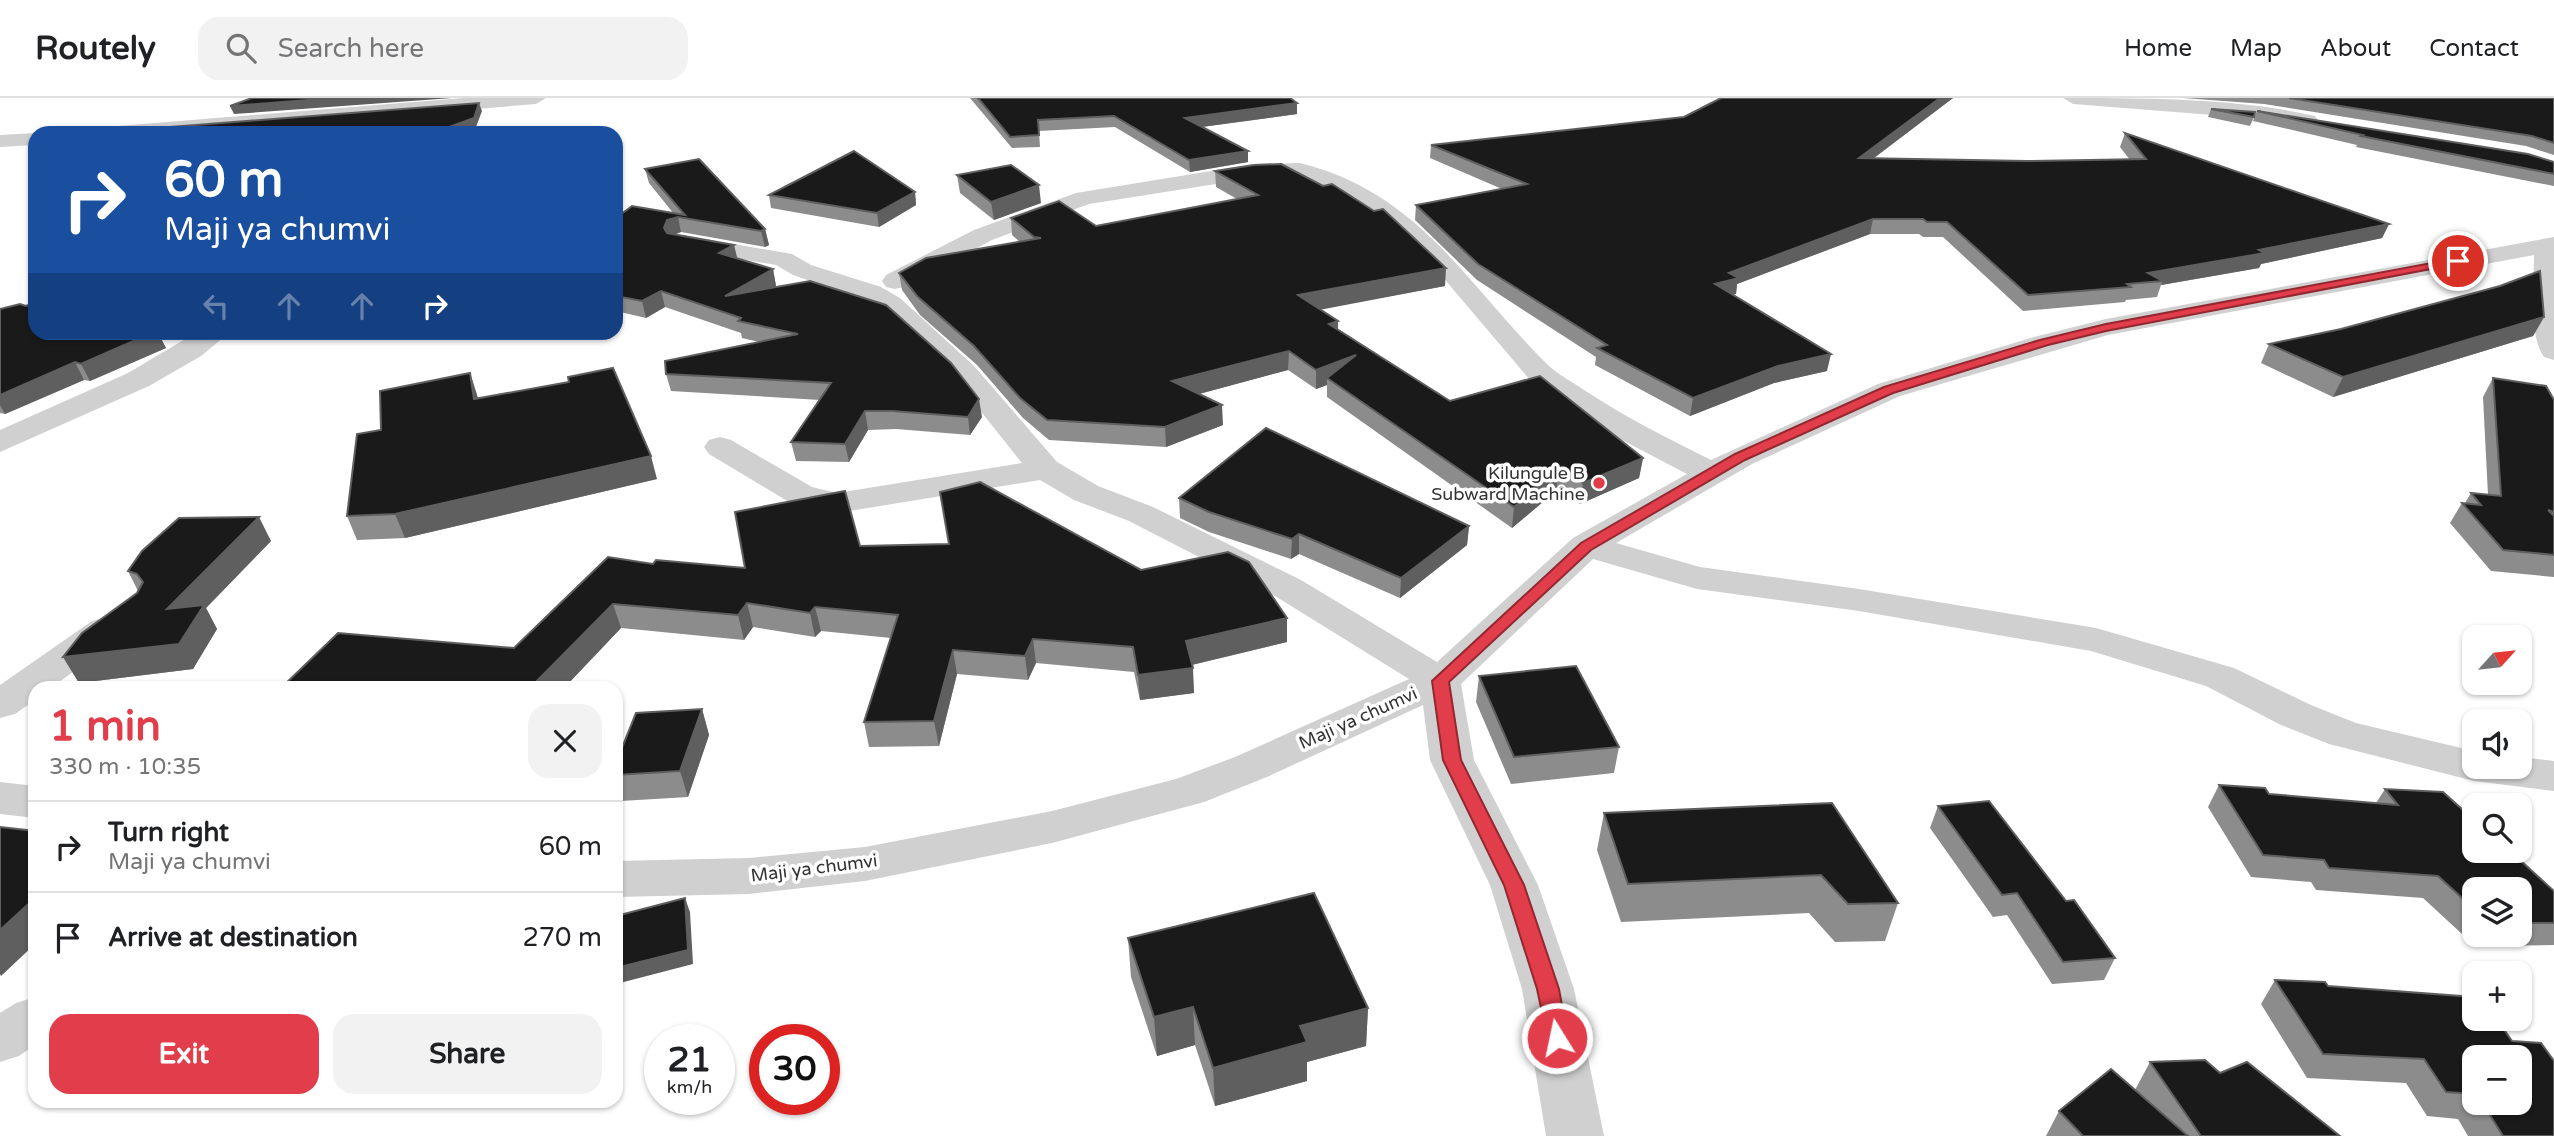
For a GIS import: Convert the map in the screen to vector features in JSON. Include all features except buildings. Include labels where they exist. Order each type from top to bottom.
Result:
[{"type":"street","points":[[179,126],[241,120],[441,116],[536,98]]},
{"type":"street","points":[[2073,98],[2264,113],[2328,123]]},
{"type":"street","points":[[241,120],[258,100]]},
{"type":"street","points":[[0,141],[28,139]]},
{"type":"street","points":[[872,293],[983,235],[1084,198],[1254,171],[1300,170],[1336,183],[1371,202],[1412,232],[1444,263],[1540,374],[1612,422],[1710,473]]},
{"type":"street","points":[[682,242],[783,260],[802,271],[872,293],[890,304],[965,373],[1045,469],[1086,493],[1141,514],[1288,588],[1440,681],[1452,760],[1514,885],[1548,989],[1575,1136]]},
{"type":"street","points":[[2551,245],[2547,310],[2554,351]]},
{"type":"street","name":"Maji ya chumvi","points":[[623,879],[749,876],[865,864],[1052,827],[1188,791],[1251,767],[1440,681],[1586,546],[1710,473],[1785,435],[1889,390],[2106,327],[2551,245]]},
{"type":"street","points":[[0,442],[156,370],[206,340]]},
{"type":"street","points":[[720,447],[801,495],[837,503],[1045,469]]},
{"type":"street","points":[[1586,546],[1697,578],[1859,600],[2105,642],[2220,677],[2296,715],[2344,734],[2462,763]]},
{"type":"street","points":[[34,681],[136,608]]},
{"type":"street","points":[[0,705],[28,685]]},
{"type":"street","points":[[2532,773],[2554,776]]},
{"type":"street","points":[[0,798],[28,801]]},
{"type":"street","points":[[0,1040],[28,1022]]},
{"type":"place","name":"Kilungule B Subward Machine","points":[[1599,483]]},
{"type":"route","points":[[1557,1038],[1548,989],[1514,885],[1452,760],[1440,681],[1586,546],[1740,457],[1889,390],[2106,327],[2458,261]]}]
